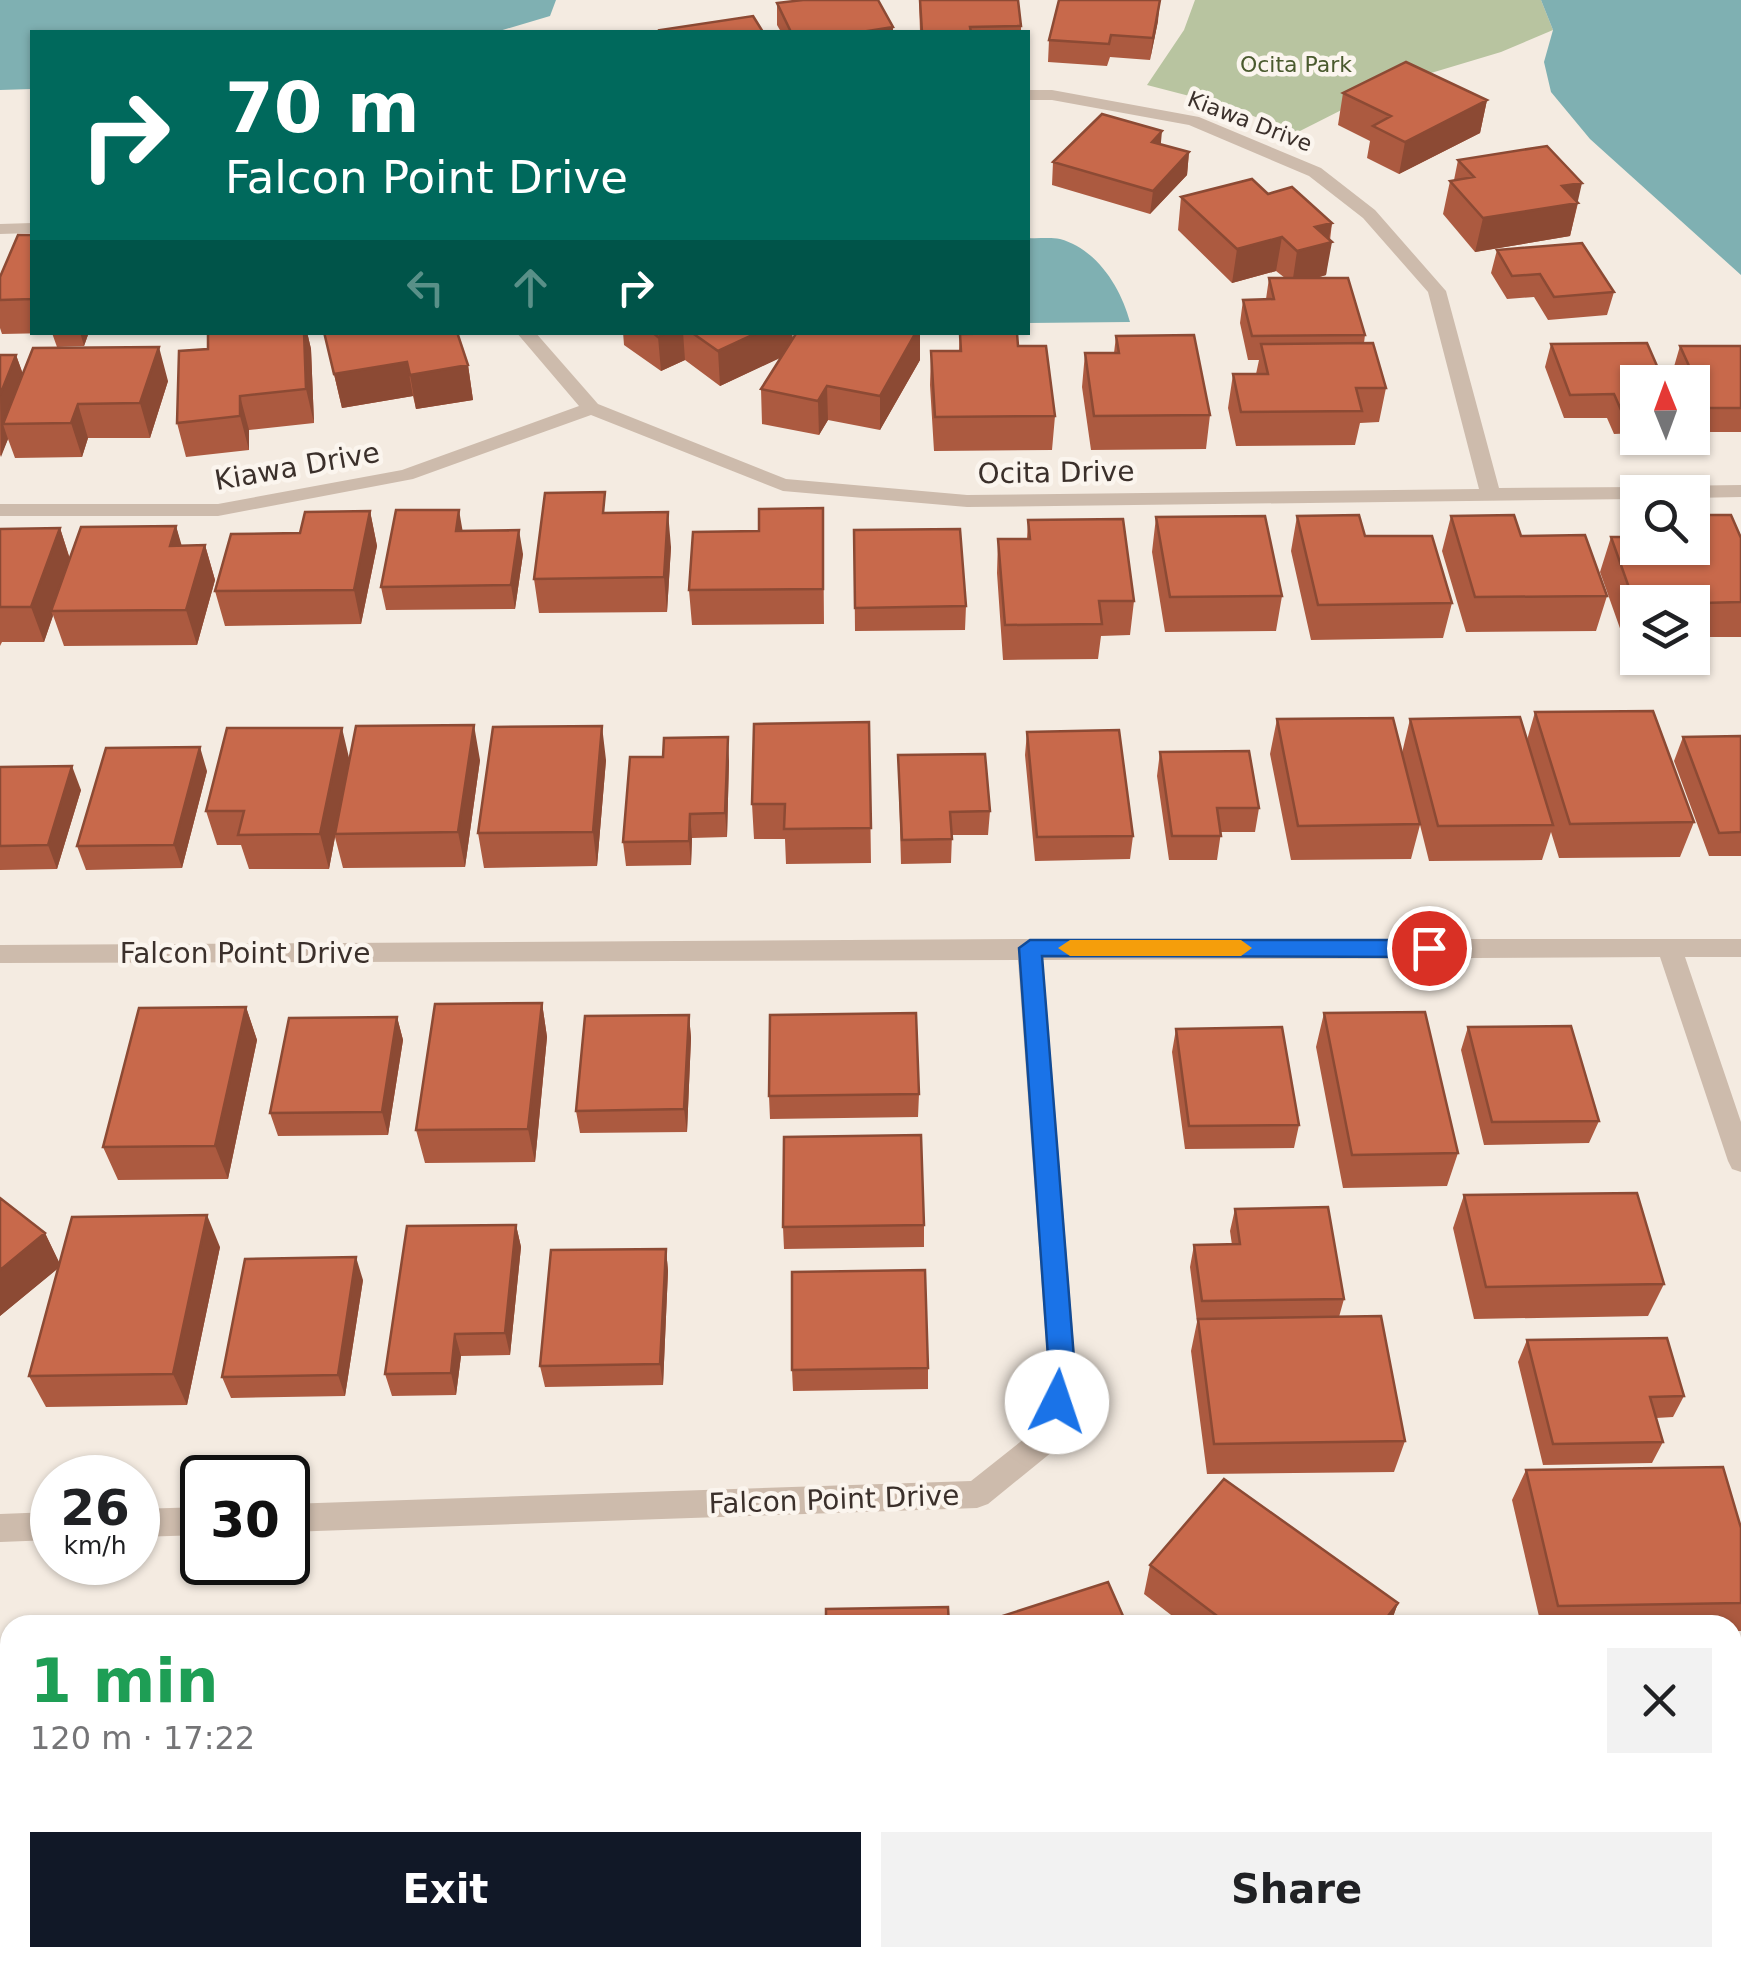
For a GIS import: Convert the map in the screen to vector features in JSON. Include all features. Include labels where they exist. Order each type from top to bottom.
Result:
[{"type":"street","name":"Kiawa Drive","points":[[1030,96],[1052,95],[1194,121],[1314,172],[1369,214],[1438,291],[1491,495]]},
{"type":"street","points":[[0,229],[30,228]]},
{"type":"street","name":"Ocita Drive","points":[[528,335],[591,408],[783,485],[968,500],[1620,493]]},
{"type":"street","name":"Kiawa Drive","points":[[0,510],[218,510],[406,475],[591,408]]},
{"type":"street","points":[[1710,492],[1741,492]]},
{"type":"street","name":"Falcon Point Drive","points":[[310,1517],[977,1494],[1053,1434],[1062,1371],[1030,948]]},
{"type":"street","points":[[1669,948],[1741,1161]]},
{"type":"street","name":"Falcon Point Drive","points":[[0,954],[1741,948]]},
{"type":"street","points":[[0,1528],[30,1527]]},
{"type":"green space","name":"Ocita Park","points":[[1195,0],[1541,0],[1553,30],[1501,52],[1391,85],[1296,133],[1228,106],[1147,85],[1184,30]]},
{"type":"water","points":[[0,0],[556,0],[550,16],[503,30],[30,30],[30,89],[0,90]]},
{"type":"water","points":[[1541,0],[1741,0],[1741,275],[1590,139],[1551,92],[1544,62],[1553,30]]},
{"type":"water","points":[[1030,238],[1060,239],[1085,251],[1114,283],[1130,322],[1030,323]]},
{"type":"building","points":[[878,0],[893,27],[790,30],[777,3]]},
{"type":"building","points":[[920,0],[1018,0],[1021,26],[922,30]]},
{"type":"building","points":[[1059,0],[1160,0],[1153,38],[1111,35],[1109,44],[1049,40]]},
{"type":"building","points":[[753,16],[762,30],[660,30]]},
{"type":"building","points":[[1406,62],[1487,100],[1405,142],[1373,126],[1391,116],[1343,93]]},
{"type":"building","points":[[1102,114],[1162,131],[1152,142],[1189,152],[1153,191],[1053,162]]},
{"type":"building","points":[[1547,146],[1582,183],[1562,186],[1578,203],[1483,218],[1450,181],[1474,177],[1458,160]]},
{"type":"building","points":[[1252,179],[1268,194],[1292,187],[1332,223],[1315,227],[1332,242],[1297,251],[1282,237],[1237,249],[1181,197]]},
{"type":"building","points":[[18,235],[30,235],[30,299],[0,300],[0,277]]},
{"type":"building","points":[[1582,243],[1614,292],[1554,297],[1540,274],[1512,276],[1497,250]]},
{"type":"building","points":[[1269,278],[1348,278],[1365,335],[1252,336],[1243,300],[1274,299]]},
{"type":"building","points":[[208,335],[304,335],[306,389],[240,396],[240,416],[177,423],[179,351],[208,349]]},
{"type":"building","points":[[325,335],[458,335],[468,365],[410,375],[407,362],[334,374]]},
{"type":"building","points":[[695,335],[753,335],[718,351]]},
{"type":"building","points":[[795,335],[914,335],[880,396],[827,386],[818,401],[761,389]]},
{"type":"building","points":[[960,335],[1017,335],[1018,346],[1046,346],[1055,416],[935,417],[931,351],[961,351]]},
{"type":"building","points":[[1194,335],[1210,415],[1094,416],[1085,353],[1119,353],[1116,336]]},
{"type":"building","points":[[1373,343],[1386,388],[1356,388],[1362,411],[1241,412],[1233,374],[1268,374],[1261,344]]},
{"type":"building","points":[[1647,343],[1657,365],[1620,365],[1620,408],[1614,394],[1570,395],[1551,344]]},
{"type":"building","points":[[1680,346],[1741,346],[1741,408],[1710,408],[1710,365],[1689,365]]},
{"type":"building","points":[[159,347],[140,403],[78,404],[71,423],[3,424],[33,348]]},
{"type":"building","points":[[0,355],[16,355],[0,395]]},
{"type":"building","points":[[605,492],[603,513],[668,512],[664,577],[534,579],[545,493]]},
{"type":"building","points":[[823,508],[823,589],[689,590],[693,532],[759,531],[759,509]]},
{"type":"building","points":[[396,510],[459,510],[456,531],[519,530],[511,585],[381,587]]},
{"type":"building","points":[[370,511],[354,590],[215,591],[231,534],[300,533],[305,512]]},
{"type":"building","points":[[1359,515],[1365,536],[1432,536],[1452,603],[1318,605],[1297,516]]},
{"type":"building","points":[[1514,515],[1521,536],[1585,535],[1607,596],[1475,597],[1451,516]]},
{"type":"building","points":[[1710,515],[1731,515],[1741,538],[1741,602],[1710,603],[1710,585],[1628,585],[1621,565],[1710,565]]},
{"type":"building","points":[[1265,516],[1282,596],[1170,597],[1156,517]]},
{"type":"building","points":[[1123,519],[1134,601],[1099,601],[1102,624],[1005,625],[998,539],[1030,539],[1028,520]]},
{"type":"building","points":[[176,526],[170,546],[205,545],[186,610],[51,611],[81,527]]},
{"type":"building","points":[[60,528],[31,607],[0,607],[0,529]]},
{"type":"building","points":[[960,529],[966,606],[855,608],[854,530]]},
{"type":"building","points":[[1611,537],[1620,537],[1620,562]]},
{"type":"building","points":[[1653,711],[1694,822],[1570,824],[1535,712]]},
{"type":"building","points":[[1520,717],[1553,825],[1438,826],[1410,719]]},
{"type":"building","points":[[1393,718],[1420,824],[1298,826],[1277,719]]},
{"type":"building","points":[[869,722],[871,828],[784,829],[785,804],[752,804],[754,724]]},
{"type":"building","points":[[474,725],[458,832],[335,834],[356,726]]},
{"type":"building","points":[[602,726],[593,832],[478,833],[493,727]]},
{"type":"building","points":[[227,728],[342,728],[320,834],[238,835],[244,811],[206,811]]},
{"type":"building","points":[[1119,730],[1133,836],[1037,837],[1027,732]]},
{"type":"building","points":[[1741,736],[1741,832],[1719,833],[1683,737]]},
{"type":"building","points":[[728,737],[725,813],[690,814],[689,841],[623,842],[630,757],[663,757],[664,738]]},
{"type":"building","points":[[200,747],[174,845],[77,846],[106,748]]},
{"type":"building","points":[[1249,751],[1259,808],[1217,808],[1221,836],[1172,836],[1160,752]]},
{"type":"building","points":[[985,754],[990,811],[950,812],[952,839],[902,840],[898,755]]},
{"type":"building","points":[[72,766],[48,845],[0,846],[0,767]]},
{"type":"building","points":[[542,1003],[528,1129],[416,1130],[435,1004]]},
{"type":"building","points":[[246,1007],[215,1146],[103,1147],[139,1008]]},
{"type":"building","points":[[1425,1012],[1458,1153],[1352,1155],[1324,1013]]},
{"type":"building","points":[[916,1013],[919,1094],[769,1096],[770,1015]]},
{"type":"building","points":[[689,1015],[684,1109],[576,1111],[585,1016]]},
{"type":"building","points":[[397,1017],[382,1112],[270,1113],[289,1018]]},
{"type":"building","points":[[1571,1026],[1599,1121],[1492,1122],[1468,1027]]},
{"type":"building","points":[[1282,1027],[1299,1125],[1189,1126],[1176,1029]]},
{"type":"building","points":[[921,1135],[924,1225],[783,1227],[784,1137]]},
{"type":"building","points":[[1637,1193],[1664,1284],[1486,1287],[1464,1195]]},
{"type":"building","points":[[0,1198],[45,1233],[0,1270]]},
{"type":"building","points":[[1328,1207],[1344,1299],[1202,1301],[1194,1245],[1240,1244],[1235,1209]]},
{"type":"building","points":[[207,1215],[173,1374],[29,1376],[72,1217]]},
{"type":"building","points":[[516,1225],[505,1333],[455,1334],[451,1373],[385,1374],[407,1226]]},
{"type":"building","points":[[666,1249],[660,1364],[540,1366],[551,1250]]},
{"type":"building","points":[[356,1257],[338,1375],[222,1377],[245,1259]]},
{"type":"building","points":[[925,1270],[928,1368],[792,1370],[792,1272]]},
{"type":"building","points":[[1381,1316],[1405,1441],[1214,1444],[1198,1319]]},
{"type":"building","points":[[1667,1338],[1684,1396],[1650,1397],[1663,1442],[1553,1444],[1527,1340]]},
{"type":"building","points":[[1723,1467],[1741,1528],[1741,1603],[1558,1606],[1526,1470]]},
{"type":"building","points":[[1224,1479],[1398,1603],[1389,1615],[1216,1615],[1150,1565]]},
{"type":"building","points":[[1108,1582],[1123,1615],[1006,1615]]},
{"type":"building","points":[[948,1607],[948,1615],[826,1615],[826,1609]]},
{"type":"slow traffic","points":[[1070,948],[1241,948]]},
{"type":"route","points":[[1057,1402],[1062,1371],[1030,948],[1429,948]]}]
